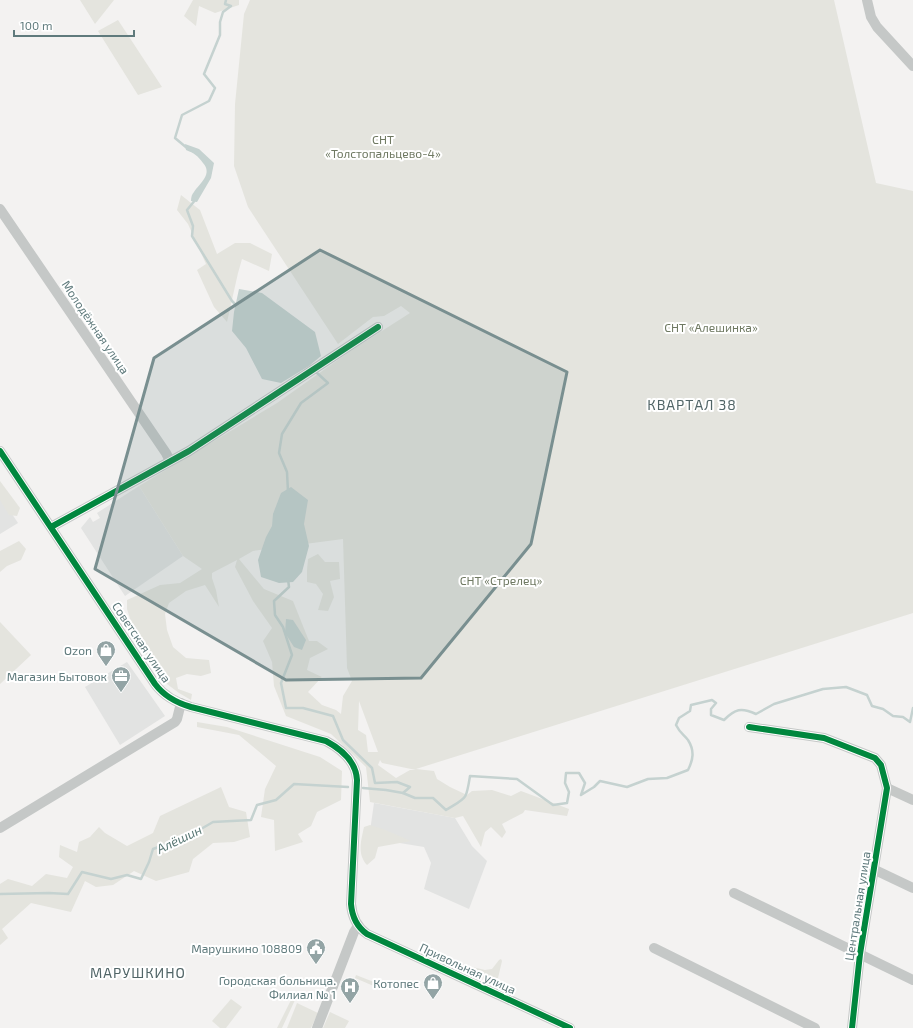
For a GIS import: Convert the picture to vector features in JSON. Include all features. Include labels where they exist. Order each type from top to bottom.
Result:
[{"type":"street","points":[[867,0],[871,18],[877,27],[913,66]]},
{"type":"street","name":"Молодёжная улица","points":[[0,209],[170,461]]},
{"type":"street","points":[[50,527],[189,451],[378,327]]},
{"type":"street","name":"Советская улица","points":[[0,451],[155,684],[168,696],[181,703],[326,742],[334,746],[345,755],[354,766],[357,780],[351,899],[352,912],[358,926]]},
{"type":"street","points":[[0,828],[175,722],[181,703]]},
{"type":"street","points":[[749,727],[824,738],[876,758],[881,765],[887,788],[913,800]]},
{"type":"street","name":"Центральная улица","points":[[852,1028],[860,954],[887,788]]},
{"type":"street","points":[[873,869],[913,888]]},
{"type":"street","points":[[734,893],[913,980]]},
{"type":"street","points":[[318,1028],[354,932],[358,926]]},
{"type":"street","name":"Привольная улица","points":[[358,926],[367,934],[570,1028]]},
{"type":"street","points":[[654,948],[815,1028]]},
{"type":"highlighted area","points":[[320,250],[567,372],[531,544],[421,678],[286,680],[95,569],[154,358]]},
{"type":"shaded area","points":[[185,144],[199,149],[214,163],[211,178],[197,202],[191,201],[192,196],[206,175],[207,171],[206,167],[199,158],[186,150]]},
{"type":"shaded area","points":[[239,289],[262,293],[315,332],[321,356],[309,366],[281,383],[262,379],[246,348],[232,331]]},
{"type":"shaded area","points":[[139,486],[183,556],[125,596],[81,528],[90,517],[93,522],[100,518],[97,513]]},
{"type":"shaded area","points":[[291,487],[308,500],[304,524],[309,546],[302,572],[293,582],[279,583],[261,577],[258,560],[266,537],[272,526],[273,514],[281,493]]},
{"type":"shaded area","points":[[0,496],[18,523],[0,534]]},
{"type":"shaded area","points":[[286,619],[293,620],[306,640],[302,650],[294,647],[285,633]]},
{"type":"shaded area","points":[[127,662],[165,716],[120,745],[85,687]]},
{"type":"shaded area","points":[[374,803],[455,818],[472,846],[487,861],[469,909],[424,889],[431,863],[424,847],[369,838]]},
{"type":"green space","points":[[80,0],[114,0],[95,24]]},
{"type":"green space","points":[[193,0],[239,0],[239,5],[215,13],[199,6],[196,26],[184,16]]},
{"type":"green space","points":[[250,0],[834,0],[876,183],[913,191],[913,613],[416,769],[434,771],[437,779],[467,795],[472,791],[492,790],[511,796],[521,791],[569,809],[567,816],[525,810],[523,813],[502,824],[506,832],[502,838],[491,827],[485,832],[481,847],[463,816],[455,818],[370,802],[366,767],[331,734],[286,716],[274,686],[272,662],[263,641],[272,628],[253,601],[235,567],[237,560],[212,573],[219,607],[205,585],[186,591],[169,603],[165,614],[167,630],[173,647],[186,658],[209,660],[211,673],[201,676],[187,674],[176,678],[178,689],[192,694],[191,700],[163,681],[137,640],[127,609],[127,600],[160,585],[180,583],[202,569],[183,556],[139,486],[277,403],[349,352],[410,313],[401,306],[384,316],[373,317],[338,344],[248,207],[234,166],[235,104],[244,14]],"holes":[[[343,539],[347,668],[352,681],[343,696],[341,714],[336,710],[322,705],[308,692],[322,677],[307,670],[310,658],[328,649],[317,641],[309,641],[293,601],[264,589],[239,559],[253,551]],[[359,701],[378,752],[368,752],[366,735],[358,730]],[[380,760],[382,763],[416,770],[410,770],[396,778],[378,765]]]},
{"type":"green space","points":[[118,20],[162,87],[138,95],[98,31]]},
{"type":"green space","points":[[181,195],[200,210],[217,254],[235,243],[250,243],[272,254],[269,271],[242,259],[227,322],[214,307],[197,270],[206,264],[188,224],[177,210]]},
{"type":"green space","points":[[0,481],[20,508],[17,516],[9,515],[0,500]]},
{"type":"green space","points":[[19,541],[26,549],[21,560],[7,566],[0,572],[0,551]]},
{"type":"green space","points":[[318,554],[325,562],[339,562],[340,579],[330,581],[334,597],[328,611],[318,610],[323,594],[316,584],[307,582],[308,559]]},
{"type":"green space","points":[[0,622],[31,655],[0,684]]},
{"type":"green space","points":[[197,722],[227,727],[320,757],[342,771],[341,800],[317,812],[311,826],[298,834],[303,842],[275,851],[274,820],[261,817],[265,789],[276,766],[239,735],[197,727]]},
{"type":"green space","points":[[221,787],[229,807],[246,812],[250,837],[234,842],[213,843],[193,859],[189,872],[156,881],[134,871],[113,885],[96,887],[85,881],[71,912],[31,903],[2,929],[8,938],[0,945],[0,884],[8,879],[32,886],[46,874],[67,878],[73,867],[59,857],[60,845],[77,852],[79,842],[90,837],[99,827],[105,833],[127,846],[153,833],[160,816]]},
{"type":"green space","points":[[370,825],[411,841],[378,847],[375,858],[367,865],[362,856],[361,847],[364,827]]},
{"type":"green space","points":[[501,959],[502,961],[498,978],[487,980],[472,974],[472,967],[485,970],[492,969]]},
{"type":"green space","points":[[356,975],[384,986],[383,990],[355,978]]},
{"type":"green space","points":[[292,998],[295,1000],[282,1028],[277,1028]]},
{"type":"green space","points":[[231,999],[242,1007],[226,1028],[220,1028],[212,1021]]},
{"type":"green space","points":[[297,1003],[318,1013],[311,1028],[287,1028]]},
{"type":"green space","points":[[330,1012],[349,1021],[345,1028],[323,1028]]},
{"type":"waterway","points":[[187,148],[175,138],[182,115],[209,101],[215,88],[204,74],[220,35],[220,22],[223,12],[231,6],[225,4],[226,0]]},
{"type":"waterway","points":[[196,199],[187,210],[193,226],[192,236],[232,301],[238,307]]},
{"type":"waterway","points":[[288,492],[287,472],[279,453],[282,434],[301,403],[328,383],[316,372]]},
{"type":"waterway","points":[[288,579],[289,587],[274,601],[275,615],[283,627],[292,655],[281,683],[286,708],[303,708],[333,716],[343,740],[372,768],[375,783],[397,782],[410,787],[403,793]]},
{"type":"waterway","points":[[363,788],[403,793],[415,798],[433,798],[446,810],[464,798],[468,790],[470,776],[517,779],[553,805],[567,803],[569,792],[565,783],[566,773],[579,773],[585,783],[581,795],[594,787],[600,781],[627,787],[648,779],[667,778],[688,770],[692,759],[692,748],[688,740],[680,732],[676,725],[679,718],[690,711],[691,705],[712,700],[716,703],[711,709],[711,715],[724,720],[738,710],[746,710],[756,714],[774,704],[823,689],[846,687],[867,695],[872,706],[883,709],[893,716],[903,717],[910,722],[913,708]]},
{"type":"waterway","name":"Алёшин","points":[[0,894],[68,894],[82,872],[111,879],[127,875],[141,879],[153,849],[189,836],[213,822],[251,820],[257,805],[276,800],[294,784],[348,787]]},
{"type":"cycle path","points":[[51,527],[189,451],[378,327]]},
{"type":"cycle path","points":[[0,451],[155,684],[162,692],[176,701],[191,707],[326,741],[337,748],[351,761],[357,780],[351,904],[353,913],[360,928],[367,934],[570,1028]]},
{"type":"cycle path","points":[[749,727],[824,738],[875,758],[881,765],[887,788],[860,954],[852,1028]]},
{"type":"place","name":"Ozon","points":[[106,667]]},
{"type":"place","name":"Магазин Бытовок","points":[[121,693]]},
{"type":"place","name":"Марушкино 108809","points":[[316,965]]},
{"type":"place","name":"Котопес","points":[[433,1000]]},
{"type":"place","name":"Городская больница. Филиал № 1","points":[[350,1004]]},
{"type":"district","name":"КВАРТАЛ 38","points":[[692,404]]},
{"type":"district","name":"МАРУШКИНО","points":[[138,972]]},
{"type":"park label","name":"СНТ «Толстопальцево-4»","points":[[383,146]]},
{"type":"park label","name":"СНТ «Алешинка»","points":[[711,327]]},
{"type":"park label","name":"СНТ «Стрелец»","points":[[501,580]]}]
